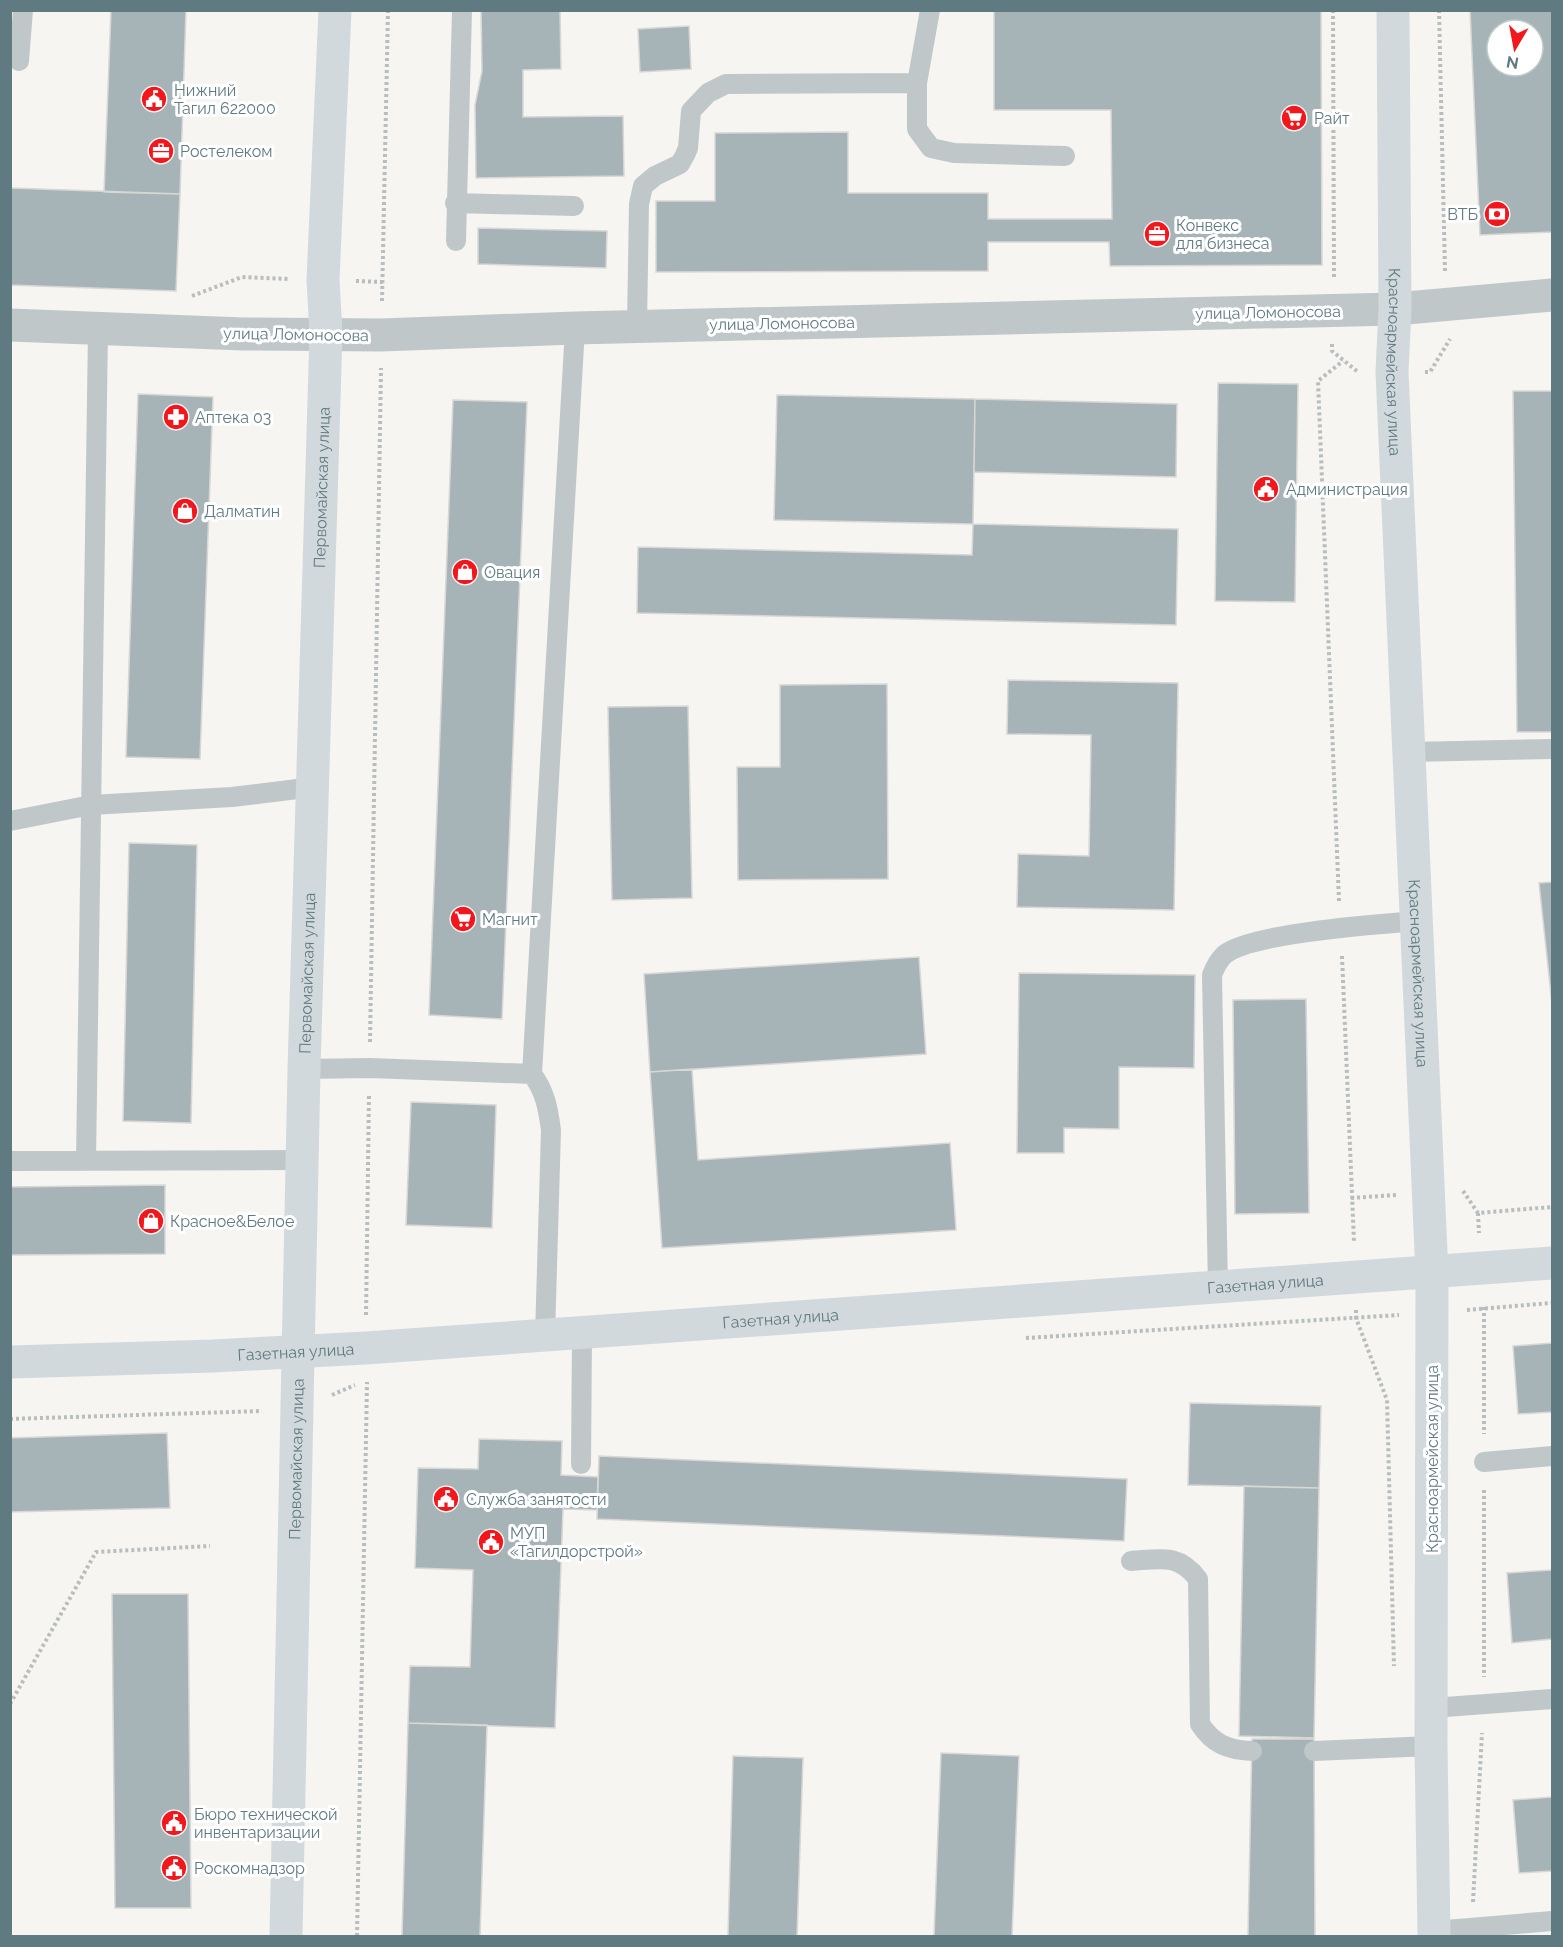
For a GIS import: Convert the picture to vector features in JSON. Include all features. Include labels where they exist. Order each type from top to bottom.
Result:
[{"type":"street","name":"Первомайская улица","points":[[286,1936],[299,1410],[304,1069],[326,333],[323,280],[335,10]]},
{"type":"street","name":"Красноармейская улица","points":[[1393,10],[1395,309],[1392,372],[1419,921],[1432,1274],[1431,1746],[1434,1934]]},
{"type":"street","name":"улица Ломоносова","points":[[10,325],[381,335],[637,326],[1395,309],[1552,295]]},
{"type":"street","name":"Газетная улица","points":[[10,1362],[300,1351],[366,1364],[545,1336],[1432,1274],[1552,1263]]},
{"type":"lane","points":[[19,61],[23,10]]},
{"type":"lane","points":[[456,241],[455,203],[462,10]]},
{"type":"lane","points":[[930,10],[917,83],[917,129],[931,148],[954,153],[1065,156]]},
{"type":"lane","points":[[637,326],[639,204],[643,186],[655,176],[680,164],[688,148],[691,111],[703,97],[726,84],[917,83]]},
{"type":"lane","points":[[455,203],[574,206]]},
{"type":"lane","points":[[545,1336],[550,1130],[548,1105],[540,1084],[532,1074],[575,328]]},
{"type":"lane","points":[[86,1161],[99,329]]},
{"type":"lane","points":[[1410,752],[1552,749]]},
{"type":"lane","points":[[10,821],[91,805],[232,797],[314,787]]},
{"type":"lane","points":[[1218,1289],[1212,975],[1225,954],[1238,947],[1340,927],[1419,921]]},
{"type":"lane","points":[[304,1069],[370,1068],[532,1074]]},
{"type":"lane","points":[[10,1161],[302,1160]]},
{"type":"lane","points":[[581,1464],[584,1366],[582,1334]]},
{"type":"lane","points":[[1484,1462],[1552,1456]]},
{"type":"lane","points":[[1131,1561],[1168,1558],[1187,1565],[1198,1579],[1200,1724],[1209,1738],[1221,1745],[1235,1751],[1252,1751]]},
{"type":"lane","points":[[1432,1708],[1552,1699]]},
{"type":"lane","points":[[1314,1751],[1431,1746]]},
{"type":"lane","points":[[1434,1934],[1552,1921]]},
{"type":"path","points":[[357,1936],[388,10]]},
{"type":"path","points":[[1333,10],[1333,310]]},
{"type":"path","points":[[1332,351],[1355,372],[1430,372],[1449,339],[1445,304],[1439,10]]},
{"type":"path","points":[[187,298],[242,277],[382,282]]},
{"type":"path","points":[[1449,339],[1460,338]]},
{"type":"path","points":[[1343,361],[1317,381],[1356,1317],[1387,1400],[1394,1676]]},
{"type":"path","points":[[1471,1929],[1484,1705],[1484,1308],[1478,1213]]},
{"type":"path","points":[[1023,1339],[1432,1313],[1552,1303]]},
{"type":"path","points":[[366,1364],[378,1379]]},
{"type":"path","points":[[10,1419],[299,1410],[366,1364]]},
{"type":"path","points":[[10,1704],[96,1552],[210,1546]]},
{"type":"building","points":[[111,10],[186,10],[180,194],[104,192]]},
{"type":"building","points":[[481,10],[560,10],[561,69],[523,70],[523,117],[623,116],[624,176],[476,178],[475,105],[482,71]]},
{"type":"building","points":[[994,10],[1321,10],[1322,265],[1110,266],[1109,242],[988,242],[988,271],[656,272],[656,201],[715,201],[715,133],[848,132],[848,193],[988,193],[988,219],[1112,219],[1111,110],[994,110]]},
{"type":"building","points":[[1470,10],[1552,10],[1552,232],[1480,235]]},
{"type":"building","points":[[689,26],[691,69],[640,72],[638,29]]},
{"type":"building","points":[[10,188],[180,194],[176,291],[10,285]]},
{"type":"building","points":[[478,228],[607,231],[606,268],[478,264]]},
{"type":"building","points":[[1218,383],[1298,384],[1295,602],[1215,601]]},
{"type":"building","points":[[1513,391],[1552,391],[1552,732],[1517,732]]},
{"type":"building","points":[[138,394],[213,397],[200,759],[126,757]]},
{"type":"building","points":[[777,395],[975,399],[973,524],[774,520]]},
{"type":"building","points":[[975,399],[1177,404],[1176,477],[974,472]]},
{"type":"building","points":[[453,400],[527,402],[502,1019],[429,1015]]},
{"type":"building","points":[[973,524],[1178,529],[1176,625],[637,613],[638,547],[972,555]]},
{"type":"building","points":[[1008,680],[1178,683],[1174,910],[1017,907],[1018,854],[1089,856],[1091,735],[1007,734]]},
{"type":"building","points":[[887,684],[888,879],[738,880],[737,767],[780,767],[780,685]]},
{"type":"building","points":[[688,706],[692,898],[612,900],[608,707]]},
{"type":"building","points":[[129,843],[197,845],[191,1123],[123,1121]]},
{"type":"building","points":[[1552,882],[1552,1004],[1539,883]]},
{"type":"building","points":[[919,957],[926,1054],[650,1072],[644,974]]},
{"type":"building","points":[[1019,973],[1195,975],[1194,1068],[1119,1067],[1119,1129],[1064,1128],[1064,1153],[1017,1153]]},
{"type":"building","points":[[1306,999],[1309,1213],[1235,1214],[1233,1000]]},
{"type":"building","points":[[692,1069],[698,1160],[950,1143],[956,1230],[662,1248],[650,1072]]},
{"type":"building","points":[[411,1102],[496,1105],[492,1228],[406,1225]]},
{"type":"building","points":[[165,1185],[165,1254],[10,1255],[10,1187]]},
{"type":"building","points":[[1552,1343],[1552,1412],[1518,1414],[1513,1346]]},
{"type":"building","points":[[1190,1403],[1321,1406],[1319,1488],[1188,1485]]},
{"type":"building","points":[[167,1433],[170,1508],[10,1512],[10,1438]]},
{"type":"building","points":[[479,1439],[562,1441],[561,1475],[598,1477],[597,1510],[563,1509],[555,1728],[408,1723],[410,1666],[470,1667],[473,1570],[415,1568],[418,1468],[478,1469]]},
{"type":"building","points":[[599,1456],[1127,1479],[1124,1541],[597,1519]]},
{"type":"building","points":[[1244,1486],[1319,1488],[1314,1738],[1239,1736]]},
{"type":"building","points":[[1552,1570],[1552,1639],[1512,1643],[1507,1573]]},
{"type":"building","points":[[112,1594],[188,1594],[191,1908],[115,1908]]},
{"type":"building","points":[[408,1723],[487,1725],[480,1936],[402,1936]]},
{"type":"building","points":[[1252,1739],[1314,1739],[1315,1936],[1248,1936]]},
{"type":"building","points":[[941,1753],[1019,1756],[1012,1936],[934,1936]]},
{"type":"building","points":[[733,1756],[803,1758],[797,1936],[728,1936]]},
{"type":"building","points":[[1552,1797],[1552,1871],[1519,1873],[1513,1800]]},
{"type":"place","name":"Нижний Тагил 622000","points":[[154,99]]},
{"type":"place","name":"Райт","points":[[1294,118]]},
{"type":"place","name":"Ростелеком","points":[[161,151]]},
{"type":"place","name":"ВТБ","points":[[1497,214]]},
{"type":"place","name":"Конвекс для бизнеса","points":[[1157,234]]},
{"type":"place","name":"Аптека 03","points":[[176,417]]},
{"type":"place","name":"Администрация","points":[[1266,489]]},
{"type":"place","name":"Далматин","points":[[185,511]]},
{"type":"place","name":"Овация","points":[[465,572]]},
{"type":"place","name":"Магнит","points":[[463,919]]},
{"type":"place","name":"Красное&Белое","points":[[151,1221]]},
{"type":"place","name":"Служба занятости","points":[[446,1499]]},
{"type":"place","name":"МУП «Тагилдорстрой»","points":[[491,1542]]},
{"type":"place","name":"Бюро технической инвентаризации","points":[[174,1823]]},
{"type":"place","name":"Роскомнадзор","points":[[174,1868]]}]
